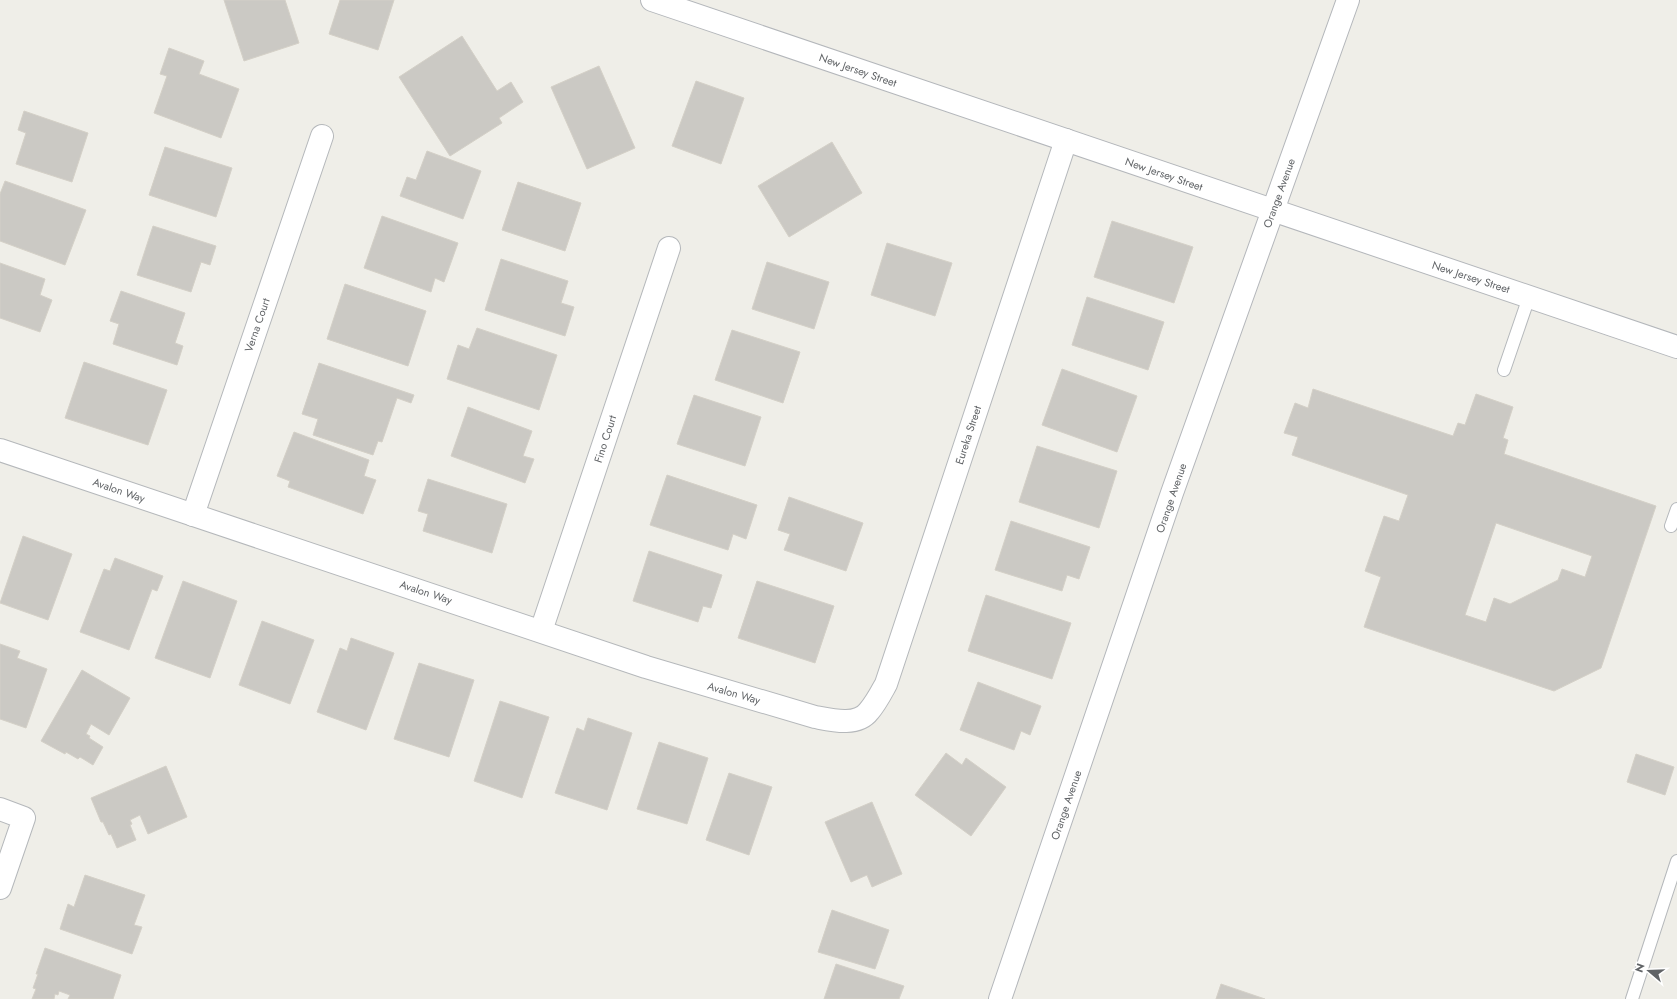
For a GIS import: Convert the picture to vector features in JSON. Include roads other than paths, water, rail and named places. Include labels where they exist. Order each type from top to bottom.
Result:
[{"type":"street","name":"New Jersey Street","points":[[652,0],[1677,347]]},
{"type":"street","name":"Orange Avenue","points":[[1000,999],[1172,493],[1348,0]]},
{"type":"street","name":"Verna Court","points":[[194,515],[322,136]]},
{"type":"street","name":"Eureka Street","points":[[856,719],[868,713],[886,684],[1066,140]]},
{"type":"street","name":"Fino Court","points":[[541,631],[669,248]]},
{"type":"street","name":"Avalon Way","points":[[0,450],[541,631],[646,668],[815,717],[840,721],[856,719]]},
{"type":"street","points":[[0,809],[24,818],[0,888]]},
{"type":"lane","points":[[1504,370],[1529,297]]},
{"type":"lane","points":[[1671,526],[1677,509]]},
{"type":"lane","points":[[1632,999],[1677,861]]}]
